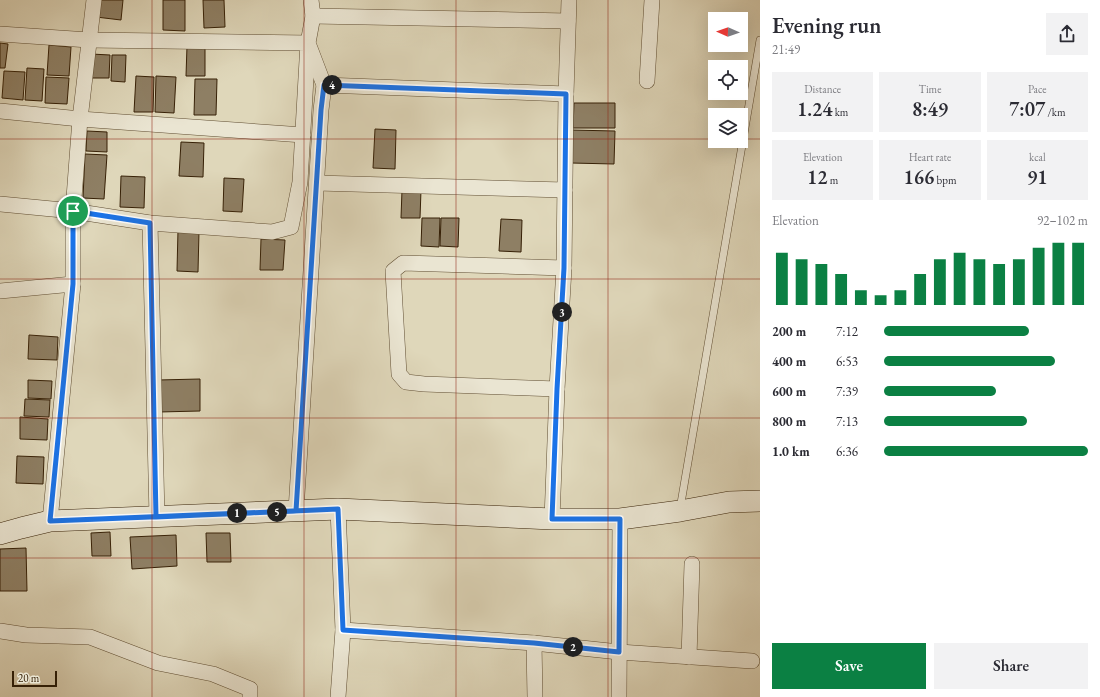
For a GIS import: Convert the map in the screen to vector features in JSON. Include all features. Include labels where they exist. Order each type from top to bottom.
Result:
[{"type":"street","points":[[50,521],[73,284],[73,211],[80,119],[94,0]]},
{"type":"street","points":[[0,204],[73,211],[150,223],[272,232],[291,227],[300,182],[308,43],[313,16],[311,0]]},
{"type":"street","points":[[552,519],[557,389],[564,268],[566,94],[569,0]]},
{"type":"street","points":[[647,82],[652,0]]},
{"type":"street","points":[[313,16],[568,21]]},
{"type":"street","points":[[0,34],[89,40],[308,43]]},
{"type":"street","points":[[296,511],[321,110],[324,85],[308,43]]},
{"type":"street","points":[[324,85],[566,94]]},
{"type":"street","points":[[0,111],[80,119],[303,134]]},
{"type":"street","points":[[317,183],[565,190]]},
{"type":"street","points":[[150,223],[156,517]]},
{"type":"street","points":[[557,389],[406,382],[399,374],[394,271],[402,263],[564,268]]},
{"type":"street","points":[[0,291],[73,284]]},
{"type":"street","points":[[0,534],[50,521],[338,509],[552,519],[620,519],[680,511],[728,502],[760,500]]},
{"type":"street","points":[[338,509],[343,630],[338,697]]},
{"type":"street","points":[[619,697],[620,519]]},
{"type":"street","points":[[689,657],[692,564]]},
{"type":"street","points":[[343,630],[534,643],[619,652],[752,661]]},
{"type":"street","points":[[0,631],[26,635],[90,637],[158,662],[213,674],[250,689],[250,697]]},
{"type":"street","points":[[534,643],[535,697]]},
{"type":"lane","points":[[680,511],[760,40]]},
{"type":"building","points":[[98,0],[123,0],[121,20],[96,17]]},
{"type":"building","points":[[163,0],[185,0],[185,31],[163,30]]},
{"type":"building","points":[[203,0],[224,0],[225,27],[204,28]]},
{"type":"building","points":[[0,43],[8,44],[5,68],[0,68]]},
{"type":"building","points":[[49,45],[71,47],[69,76],[47,75]]},
{"type":"building","points":[[187,46],[205,46],[205,76],[186,76]]},
{"type":"building","points":[[91,54],[110,55],[109,78],[90,78]]},
{"type":"building","points":[[112,55],[126,55],[125,82],[111,81]]},
{"type":"building","points":[[27,68],[44,69],[42,101],[25,100]]},
{"type":"building","points":[[4,71],[25,72],[23,100],[2,98]]},
{"type":"building","points":[[136,76],[154,77],[153,112],[134,112]]},
{"type":"building","points":[[156,76],[176,77],[174,113],[155,112]]},
{"type":"building","points":[[46,77],[69,78],[67,104],[45,103]]},
{"type":"building","points":[[195,79],[217,79],[216,115],[194,115]]},
{"type":"building","points":[[574,103],[615,103],[615,128],[573,128]]},
{"type":"building","points":[[375,129],[396,130],[395,169],[373,168]]},
{"type":"building","points":[[571,130],[615,131],[614,164],[571,163]]},
{"type":"building","points":[[87,131],[107,132],[107,152],[86,151]]},
{"type":"building","points":[[181,142],[204,143],[203,177],[179,176]]},
{"type":"building","points":[[85,154],[107,155],[104,199],[83,198]]},
{"type":"building","points":[[121,176],[145,177],[144,208],[120,207]]},
{"type":"building","points":[[224,178],[244,179],[242,212],[223,211]]},
{"type":"building","points":[[402,190],[421,190],[420,218],[401,218]]},
{"type":"building","points":[[422,218],[440,218],[439,247],[421,246]]},
{"type":"building","points":[[441,218],[459,218],[458,247],[440,246]]},
{"type":"building","points":[[501,219],[522,220],[521,252],[499,251]]},
{"type":"building","points":[[178,230],[199,231],[198,272],[177,271]]},
{"type":"building","points":[[261,239],[285,240],[283,270],[260,270]]},
{"type":"building","points":[[29,335],[58,337],[57,360],[28,359]]},
{"type":"building","points":[[200,379],[200,411],[159,412],[158,380]]},
{"type":"building","points":[[28,380],[52,381],[51,399],[28,398]]},
{"type":"building","points":[[25,399],[50,400],[49,417],[24,416]]},
{"type":"building","points":[[20,417],[48,419],[47,440],[20,439]]},
{"type":"building","points":[[17,456],[44,457],[43,484],[16,483]]},
{"type":"building","points":[[110,532],[111,556],[92,556],[91,533]]},
{"type":"building","points":[[206,533],[230,533],[231,562],[207,562]]},
{"type":"building","points":[[176,535],[177,566],[132,569],[130,537]]},
{"type":"building","points":[[26,548],[27,591],[0,591],[0,549]]},
{"type":"route","points":[[73,211],[73,284],[50,521],[156,517],[296,511],[321,110],[324,85],[566,94],[564,268],[557,389],[552,519],[620,519],[619,652],[534,643],[343,630],[338,509],[296,511],[249,513],[156,517],[150,223],[73,211]]}]
